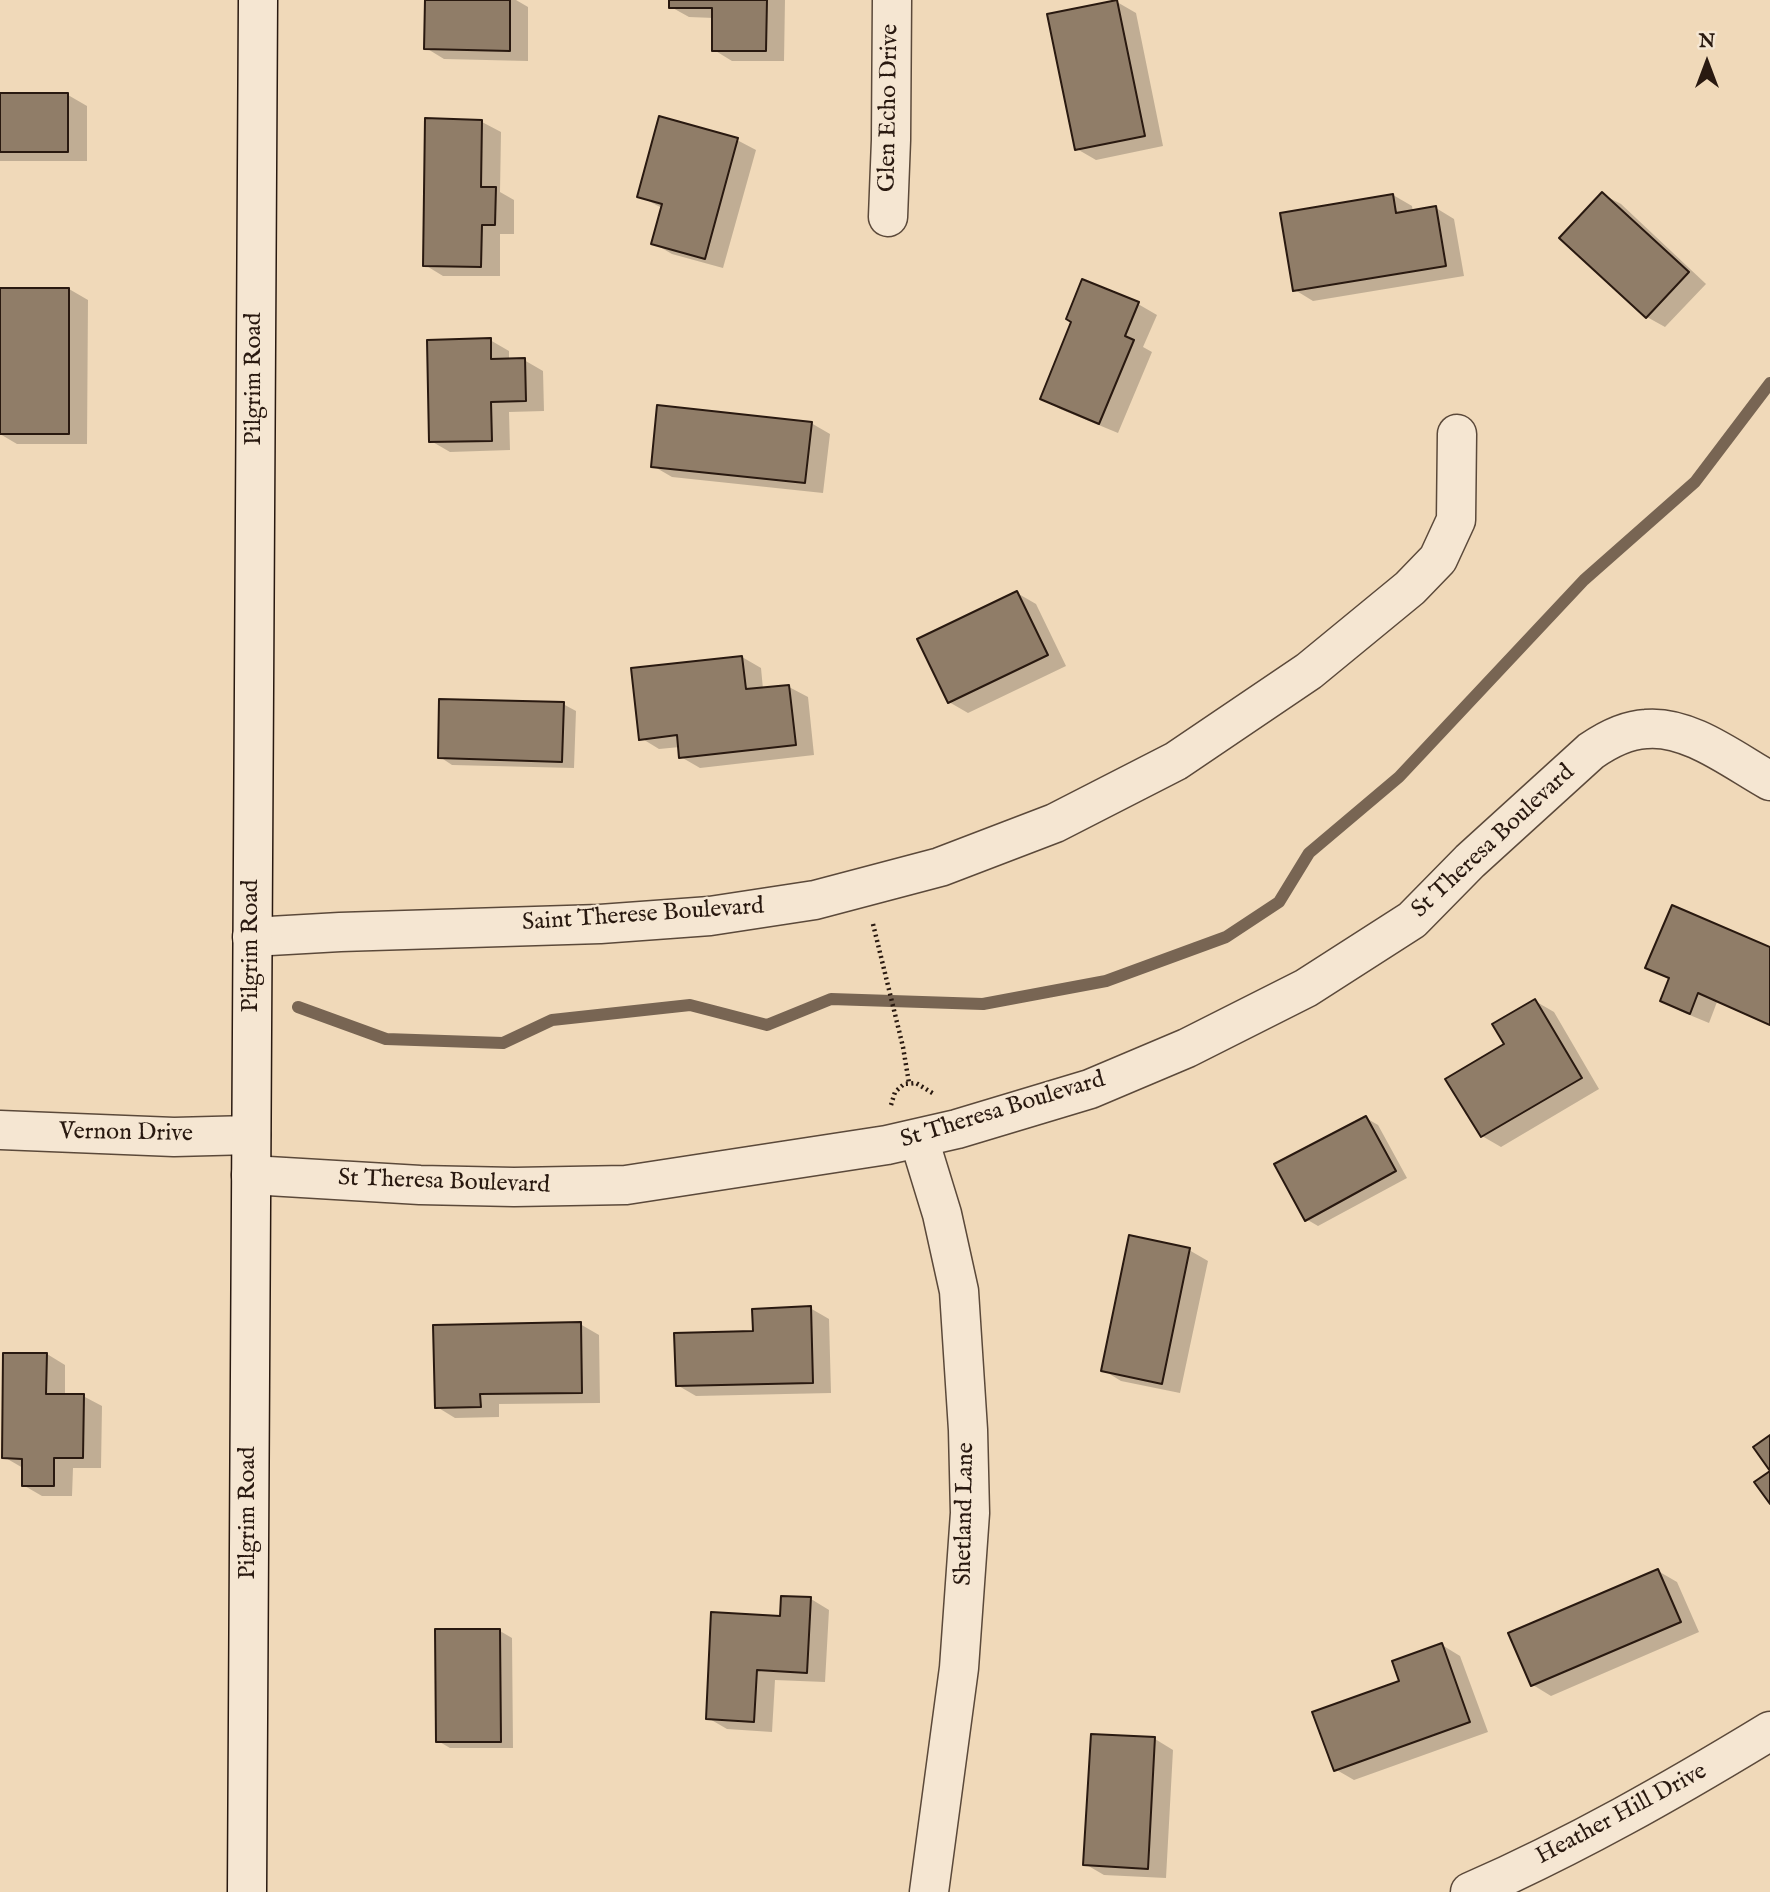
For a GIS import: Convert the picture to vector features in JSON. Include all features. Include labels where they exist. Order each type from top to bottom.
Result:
[{"type":"street","name":"Pilgrim Road","points":[[247,1892],[257,0]]},
{"type":"street","name":"Glen Echo Drive","points":[[887,217],[891,140],[892,0]]},
{"type":"street","name":"Saint Therese Boulevard","points":[[252,937],[600,924],[710,916],[815,900],[940,867],[1055,823],[1176,761],[1308,671],[1410,588],[1438,559],[1456,520],[1457,434]]},
{"type":"street","name":"St Theresa Boulevard","points":[[251,1175],[474,1186],[626,1185],[919,1139],[1090,1089],[1186,1048],[1306,988],[1412,920],[1470,861],[1591,751],[1624,733],[1646,729],[1687,735],[1770,781]]},
{"type":"street","name":"Vernon Drive","points":[[0,1130],[174,1137],[251,1135]]},
{"type":"street","name":"Shetland Lane","points":[[919,1139],[942,1214],[959,1291],[968,1430],[970,1513],[959,1668],[929,1892]]},
{"type":"street","name":"Heather Hill Drive","points":[[1470,1892],[1593,1833],[1679,1786],[1770,1731]]},
{"type":"path","points":[[877,938],[909,1083]]},
{"type":"building","points":[[425,0],[510,0],[510,51],[424,49]]},
{"type":"building","points":[[669,0],[767,0],[766,51],[712,51],[712,8],[669,8]]},
{"type":"building","points":[[1117,0],[1145,136],[1075,150],[1047,14]]},
{"type":"building","points":[[0,93],[68,93],[68,152],[0,152]]},
{"type":"building","points":[[659,116],[738,138],[705,259],[651,244],[662,204],[637,197]]},
{"type":"building","points":[[425,118],[482,120],[481,187],[496,187],[495,225],[482,225],[481,267],[423,266]]},
{"type":"building","points":[[1602,192],[1689,272],[1646,318],[1559,238]]},
{"type":"building","points":[[1393,194],[1396,213],[1436,206],[1446,266],[1293,291],[1280,213]]},
{"type":"building","points":[[1082,279],[1139,302],[1125,336],[1134,340],[1099,424],[1040,399],[1071,322],[1066,319]]},
{"type":"building","points":[[0,288],[69,288],[69,434],[0,434]]},
{"type":"building","points":[[491,338],[491,359],[525,358],[526,401],[491,402],[492,441],[429,442],[427,340]]},
{"type":"building","points":[[657,405],[812,422],[805,483],[651,467]]},
{"type":"building","points":[[1017,591],[1048,655],[948,703],[917,639]]},
{"type":"building","points":[[742,656],[746,689],[789,685],[796,745],[679,758],[677,735],[639,740],[631,668]]},
{"type":"building","points":[[439,699],[564,702],[562,762],[438,758]]},
{"type":"building","points":[[1672,905],[1770,947],[1770,1025],[1698,993],[1690,1014],[1660,1001],[1669,978],[1645,968]]},
{"type":"building","points":[[1535,999],[1582,1078],[1481,1137],[1445,1079],[1504,1044],[1492,1024]]},
{"type":"building","points":[[1366,1116],[1396,1171],[1305,1221],[1274,1164]]},
{"type":"building","points":[[1129,1235],[1190,1248],[1162,1384],[1101,1371]]},
{"type":"building","points":[[811,1306],[813,1383],[676,1386],[674,1333],[753,1331],[752,1309]]},
{"type":"building","points":[[581,1322],[582,1393],[480,1394],[481,1407],[435,1408],[433,1325]]},
{"type":"building","points":[[3,1353],[47,1353],[46,1394],[84,1394],[83,1458],[54,1458],[54,1486],[22,1486],[22,1459],[2,1458]]},
{"type":"building","points":[[1770,1435],[1770,1471],[1753,1447]]},
{"type":"building","points":[[1770,1471],[1770,1504],[1754,1482]]},
{"type":"building","points":[[1658,1569],[1681,1622],[1531,1686],[1508,1633]]},
{"type":"building","points":[[781,1596],[811,1597],[807,1673],[757,1670],[754,1722],[706,1719],[711,1612],[780,1616]]},
{"type":"building","points":[[435,1629],[500,1629],[501,1742],[436,1742]]},
{"type":"building","points":[[1442,1643],[1470,1722],[1334,1771],[1312,1712],[1399,1681],[1392,1661]]},
{"type":"building","points":[[1091,1734],[1155,1737],[1148,1869],[1083,1865]]},
{"type":"waterway","points":[[298,1007],[386,1039],[503,1043],[552,1020],[690,1005],[767,1025],[831,999],[983,1004],[1106,981],[1226,937],[1279,902],[1309,853],[1399,777],[1584,580],[1695,482],[1770,383]]}]
